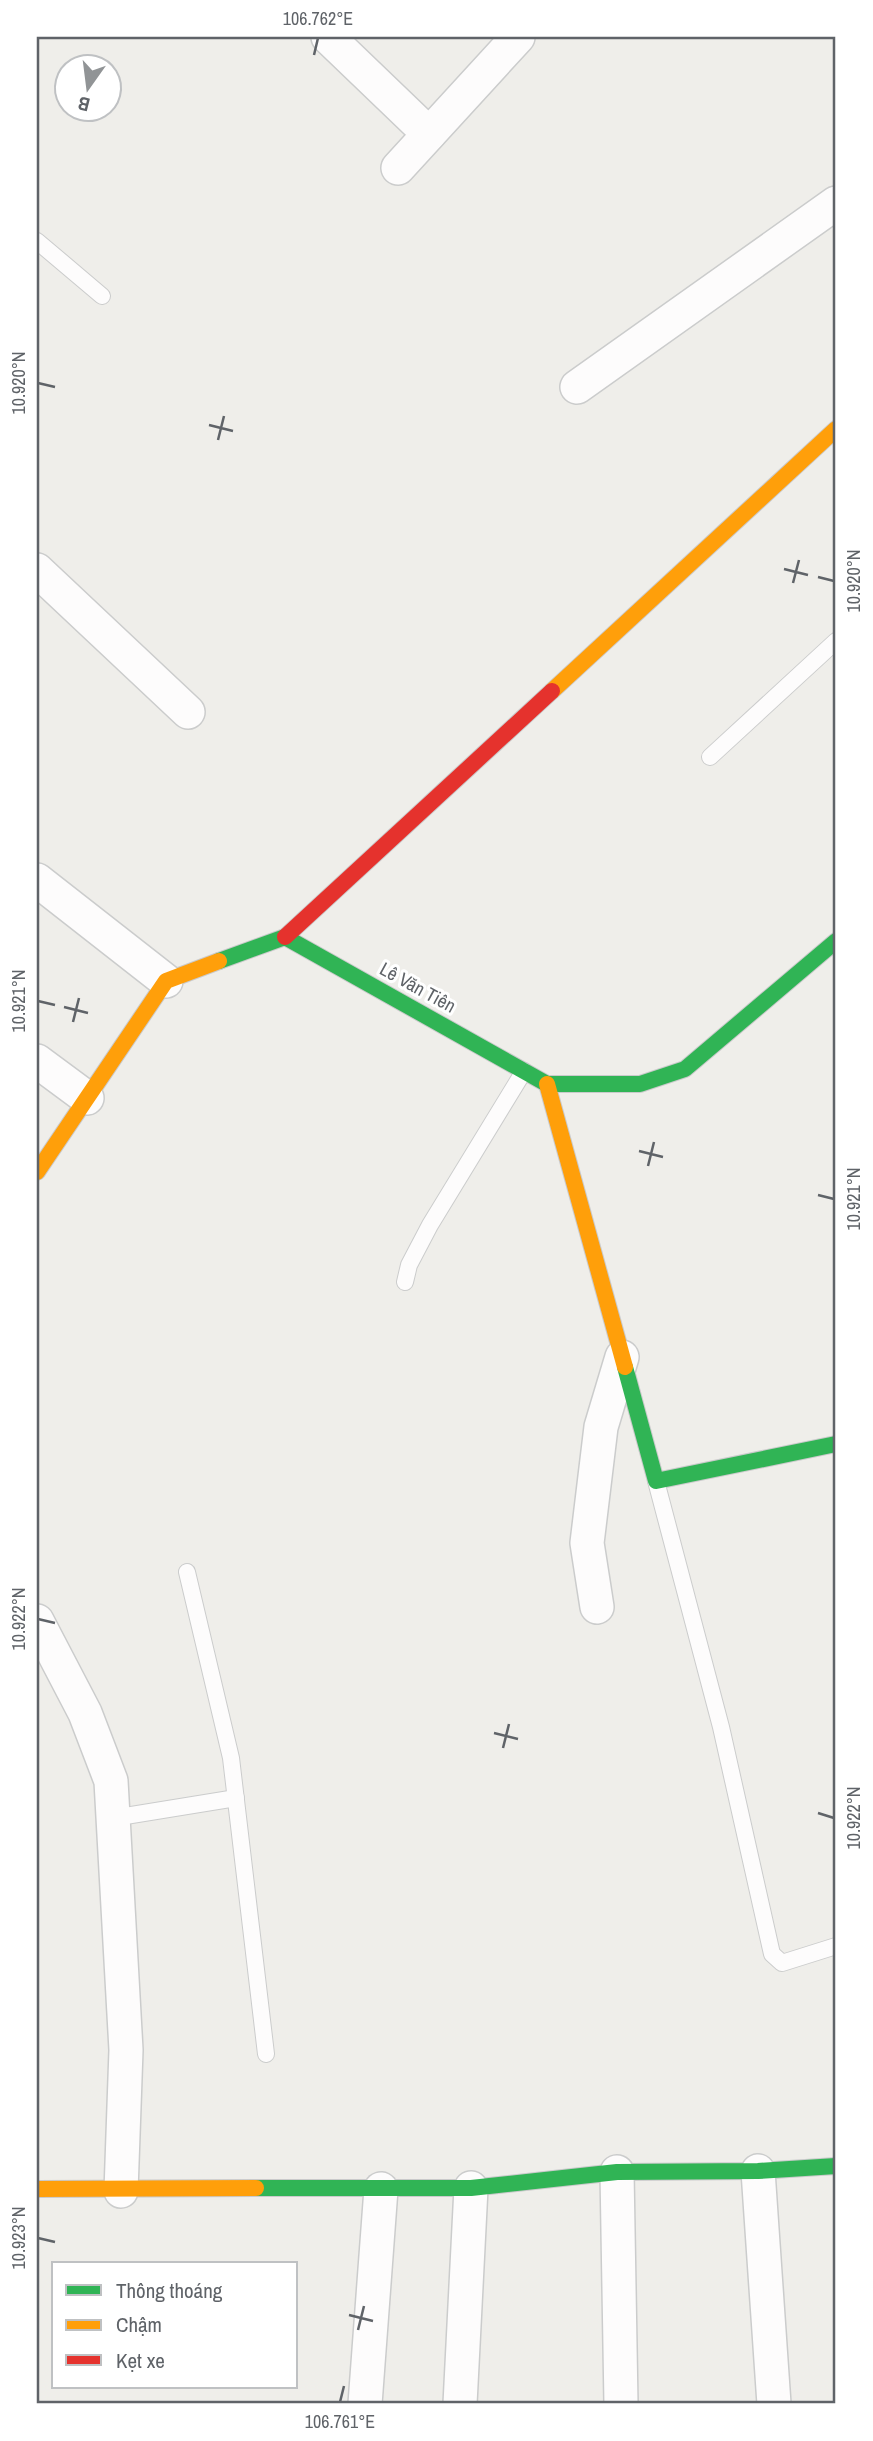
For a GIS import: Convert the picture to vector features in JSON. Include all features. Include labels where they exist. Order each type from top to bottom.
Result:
[{"type":"street","points":[[328,37],[429,134]]},
{"type":"street","points":[[398,167],[519,37]]},
{"type":"street","points":[[577,387],[836,203]]},
{"type":"street","points":[[37,1172],[166,981],[285,937],[836,429]]},
{"type":"street","points":[[37,570],[188,712]]},
{"type":"street","points":[[37,880],[166,981]]},
{"type":"street","name":"Lê Văn Tiên","points":[[285,937],[547,1084],[640,1084],[685,1069],[836,941]]},
{"type":"street","points":[[37,1061],[87,1098]]},
{"type":"street","points":[[547,1084],[656,1481],[836,1444]]},
{"type":"street","points":[[597,1607],[587,1543],[591,1503],[601,1427],[622,1357]]},
{"type":"street","points":[[37,1620],[85,1713],[111,1781],[126,2050],[121,2191]]},
{"type":"street","points":[[37,2189],[121,2191],[471,2188],[617,2172],[758,2171],[836,2166]]},
{"type":"street","points":[[758,2171],[774,2404]]},
{"type":"street","points":[[617,2172],[621,2404]]},
{"type":"street","points":[[460,2404],[471,2188]]},
{"type":"street","points":[[365,2404],[381,2189]]},
{"type":"lane","points":[[37,240],[102,296]]},
{"type":"lane","points":[[710,757],[836,641]]},
{"type":"lane","points":[[405,1282],[409,1265],[430,1225],[524,1071]]},
{"type":"lane","points":[[656,1481],[721,1727],[772,1954],[782,1963],[836,1947]]},
{"type":"lane","points":[[187,1572],[231,1758],[266,2054]]},
{"type":"lane","points":[[113,1818],[236,1798]]},
{"type":"traffic: fast","points":[[219,961],[285,937],[547,1084],[640,1084],[685,1069],[836,941]]},
{"type":"traffic: fast","points":[[625,1367],[656,1481],[836,1444]]},
{"type":"traffic: fast","points":[[256,2188],[471,2188],[617,2172],[758,2171],[836,2166]]},
{"type":"traffic: slow","points":[[552,691],[836,429]]},
{"type":"traffic: slow","points":[[37,1172],[166,981],[219,961]]},
{"type":"traffic: slow","points":[[547,1084],[625,1367]]},
{"type":"traffic: slow","points":[[37,2189],[256,2188]]},
{"type":"traffic: jam","points":[[285,937],[552,691]]}]
